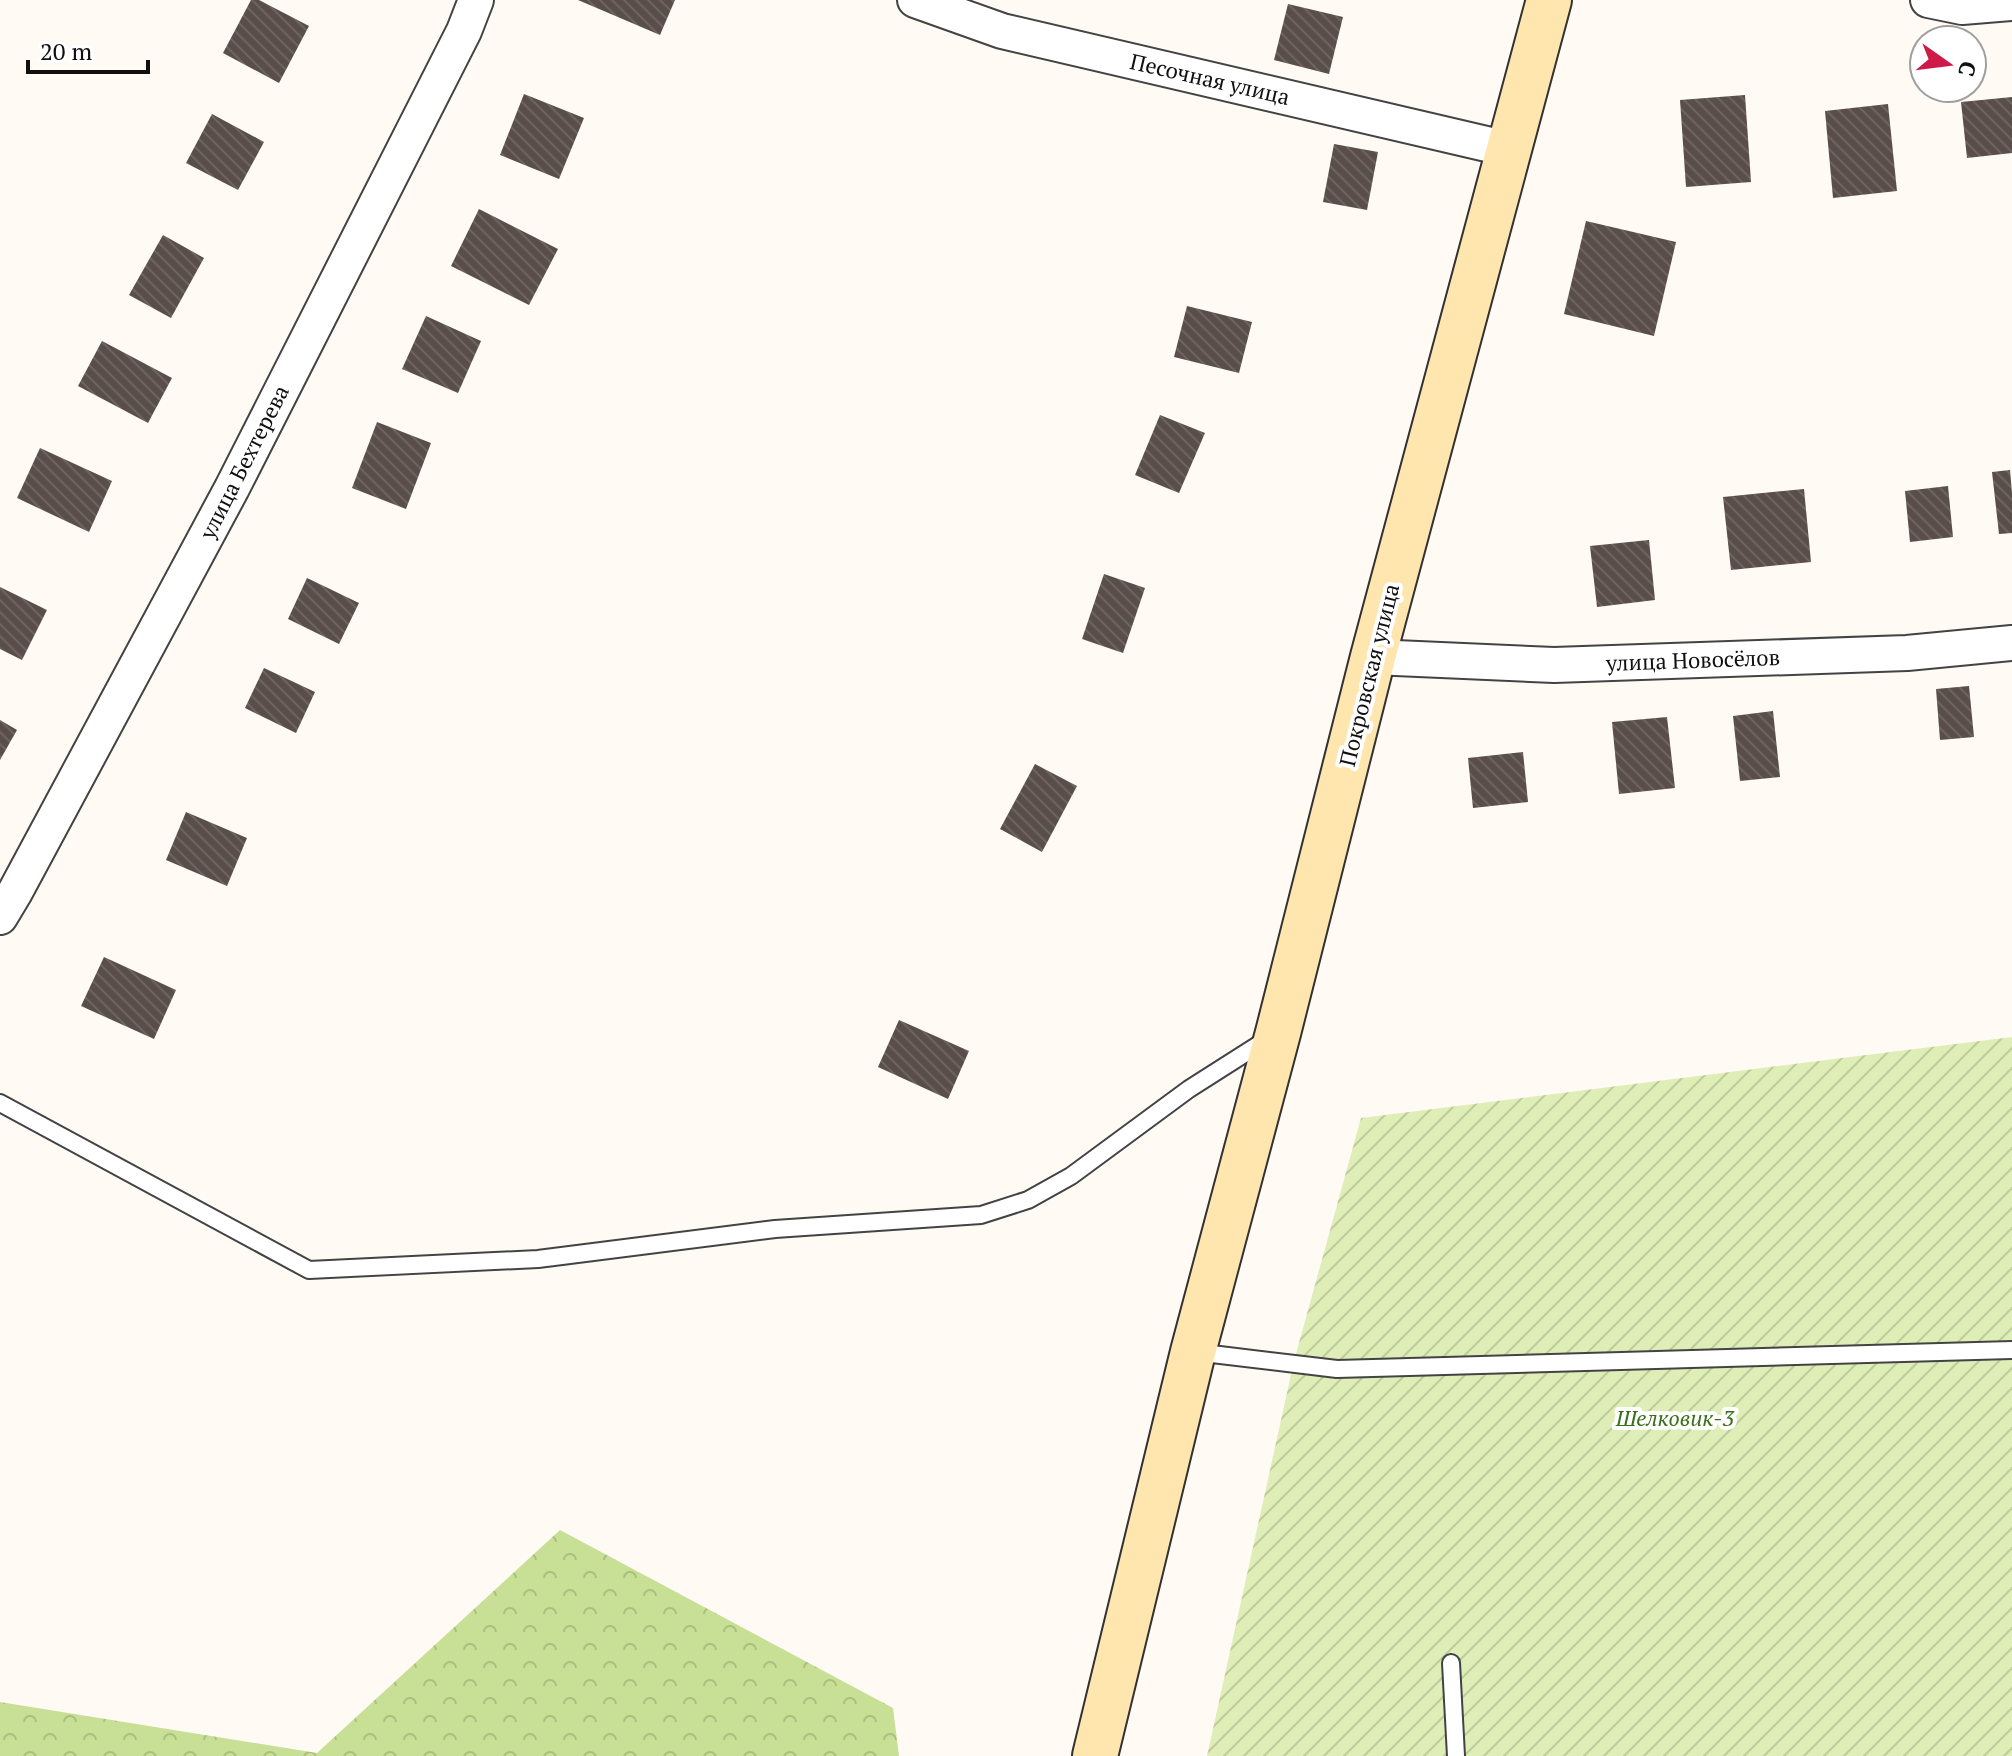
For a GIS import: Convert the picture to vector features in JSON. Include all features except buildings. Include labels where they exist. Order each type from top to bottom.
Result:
[{"type":"street","name":"улица Бехтерева","points":[[0,917],[232,488],[464,31],[476,0]]},
{"type":"street","name":"Песочная улица","points":[[915,0],[1002,31],[1508,149]]},
{"type":"street","name":"Покровская улица","points":[[1095,1756],[1193,1352],[1373,657],[1549,0]]},
{"type":"street","points":[[1928,0],[1962,7],[2012,3]]},
{"type":"street","name":"улица Новосёлов","points":[[1373,657],[1554,665],[1907,653],[2012,643]]},
{"type":"lane","points":[[0,1103],[309,1270],[538,1259],[775,1229],[981,1215],[1028,1200],[1071,1176],[1189,1089],[1278,1033]]},
{"type":"lane","points":[[1193,1352],[1337,1369],[2012,1350]]},
{"type":"lane","points":[[1451,1663],[1456,1756]]},
{"type":"green space","name":"Шелковик-3","points":[[2012,1037],[2012,1756],[1207,1756],[1294,1361],[1361,1118]]},
{"type":"green space","points":[[560,1530],[893,1708],[899,1756],[0,1756],[0,1702],[317,1753]]}]
